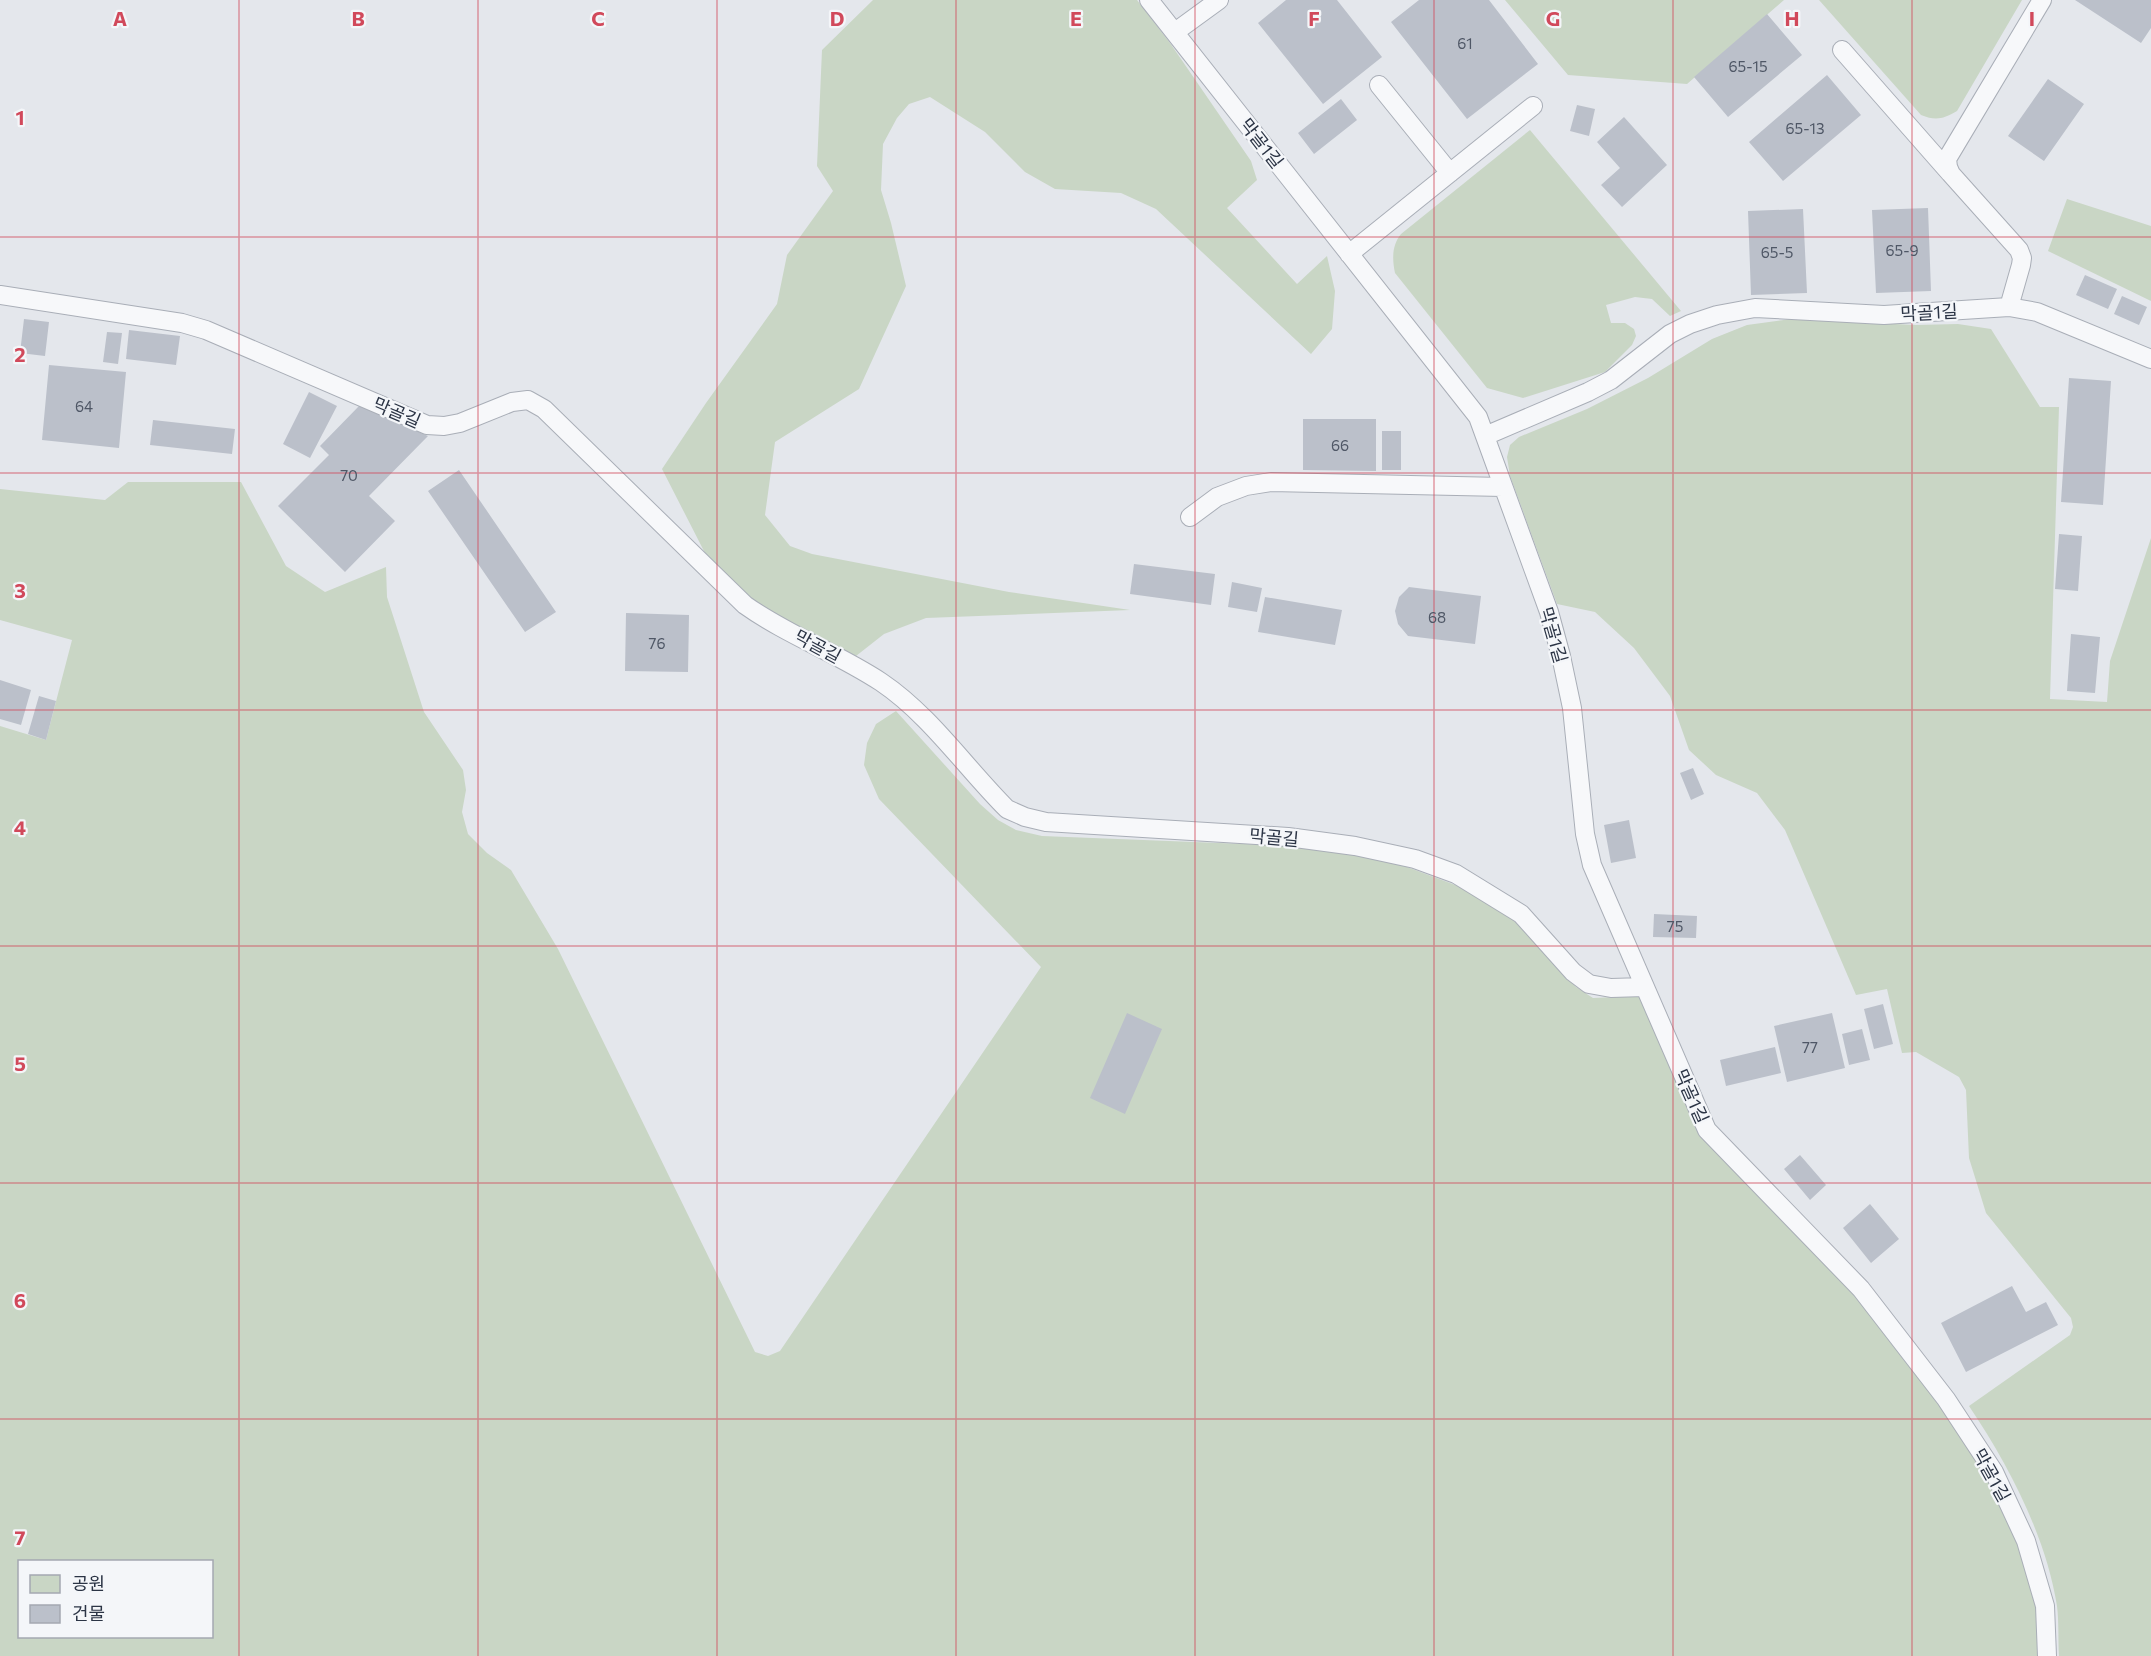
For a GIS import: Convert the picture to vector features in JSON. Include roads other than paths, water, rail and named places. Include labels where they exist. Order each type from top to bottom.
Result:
[{"type":"lane","name":"막골1길","points":[[1149,0],[1478,417],[1549,612],[1561,656],[1572,708],[1585,834],[1592,865],[1707,1130],[1861,1289],[1946,1399],[1994,1472],[2026,1541],[2045,1606],[2046,1656]]},
{"type":"lane","points":[[1175,32],[1218,0]]},
{"type":"lane","points":[[1951,174],[1947,159],[2042,0]]},
{"type":"lane","points":[[1842,50],[2019,250],[2022,258],[2009,307]]},
{"type":"lane","points":[[1379,86],[1450,172]]},
{"type":"lane","points":[[1349,254],[1533,106]]},
{"type":"lane","name":"막골길","points":[[0,296],[182,323],[206,330],[427,425],[444,426],[460,423],[512,402],[528,400],[544,409],[745,605],[763,618],[832,653],[881,682],[901,697],[1007,809],[1025,817],[1046,822],[1288,837],[1355,846],[1415,859],[1456,874],[1521,914],[1573,972],[1589,984],[1611,988],[1644,987]]},
{"type":"lane","name":"막골1길","points":[[1485,436],[1611,380],[1671,334],[1690,324],[1717,315],[1755,308],[1884,315],[2009,307],[2037,312],[2151,359]]},
{"type":"lane","points":[[1190,517],[1217,497],[1246,486],[1270,482],[1503,487]]}]
